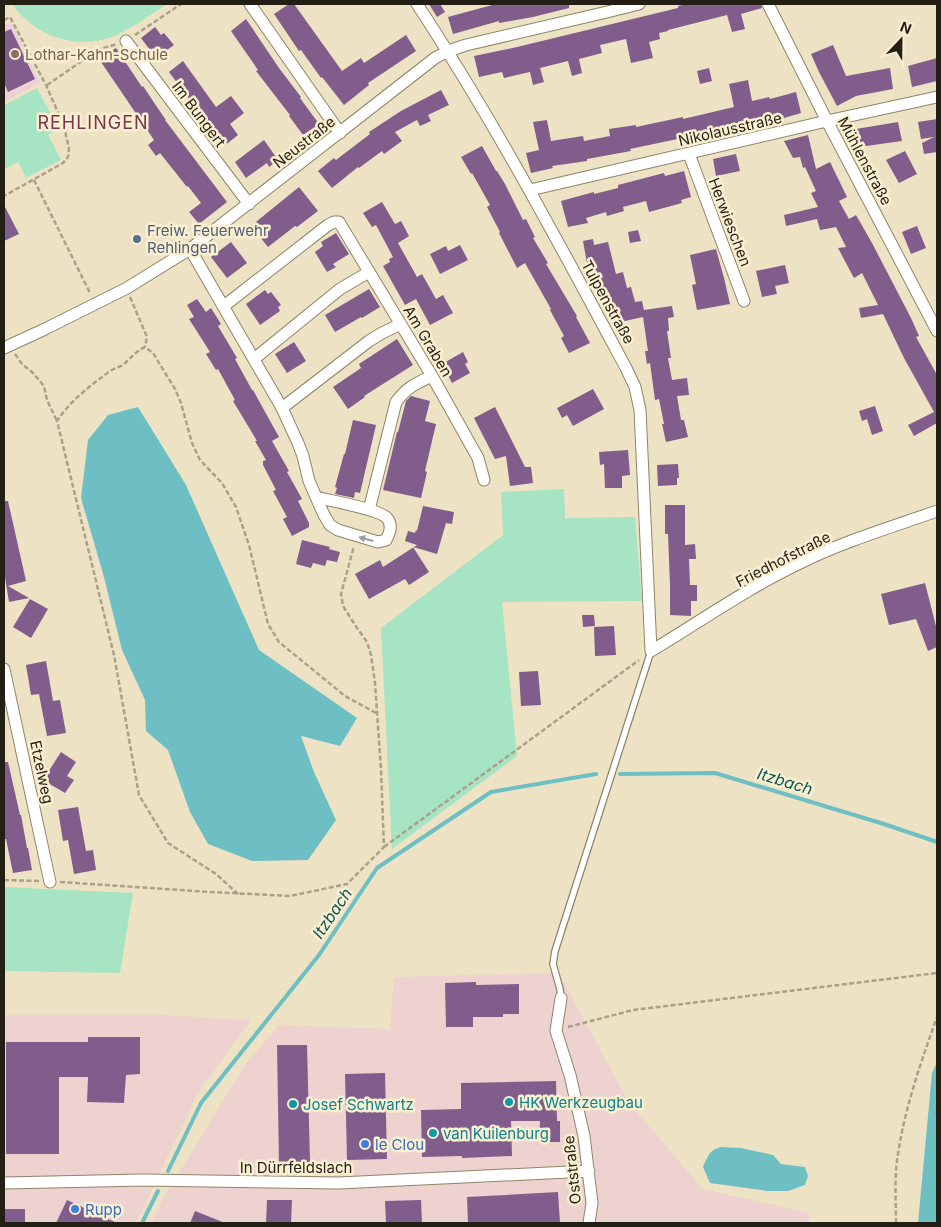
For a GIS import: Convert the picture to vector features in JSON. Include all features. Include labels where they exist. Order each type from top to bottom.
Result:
[{"type":"street","points":[[250,4],[340,133]]},
{"type":"street","name":"Tulpenstraße","points":[[417,4],[448,51],[530,190],[635,388],[640,410],[651,652]]},
{"type":"street","name":"Neustraße","points":[[7,347],[127,288],[190,249],[435,58],[466,44],[639,4]]},
{"type":"street","name":"Mühlenstraße","points":[[768,4],[937,331]]},
{"type":"street","name":"Im Bungert","points":[[126,41],[249,204]]},
{"type":"street","name":"Nikolausstraße","points":[[530,190],[937,97]]},
{"type":"street","name":"Herwieschen","points":[[688,154],[744,301]]},
{"type":"street","name":"Am Graben","points":[[224,306],[328,225],[339,222],[432,376],[478,458],[484,480]]},
{"type":"street","points":[[190,249],[282,408],[303,456],[309,481],[316,497],[330,526],[378,542],[386,540],[391,532],[390,523],[386,516],[316,497]]},
{"type":"street","points":[[254,359],[340,290],[369,272]]},
{"type":"street","points":[[282,408],[369,341],[400,324]]},
{"type":"street","points":[[369,510],[396,402],[403,392],[432,376]]},
{"type":"street","name":"Friedhofstraße","points":[[651,652],[763,583],[802,562],[937,511]]},
{"type":"street","name":"Etzelweg","points":[[4,669],[50,882]]},
{"type":"street","name":"Oststraße","points":[[561,998],[556,1030],[570,1075],[582,1127],[592,1203],[589,1223]]},
{"type":"street","name":"In Dürrfeldslach","points":[[4,1183],[143,1180],[339,1183],[589,1171]]},
{"type":"lane","points":[[561,998],[553,964],[555,951],[651,652]]},
{"type":"path","points":[[4,20],[10,17],[46,86],[64,126],[69,148],[68,157],[63,163],[4,196]]},
{"type":"path","points":[[34,180],[96,304]]},
{"type":"path","points":[[127,288],[147,337],[145,347]]},
{"type":"path","points":[[7,347],[44,386],[57,421],[114,655],[139,795],[168,843],[216,874],[238,894]]},
{"type":"path","points":[[57,421],[64,409],[89,387],[112,370],[123,365],[137,351],[145,347]]},
{"type":"path","points":[[145,347],[153,353],[175,389],[181,403],[192,443],[200,460],[222,483],[236,507],[249,545],[268,624],[279,642],[345,696],[376,713]]},
{"type":"path","points":[[357,536],[341,594],[344,606],[367,642],[371,655],[375,683],[381,770],[384,847]]},
{"type":"path","points":[[4,880],[290,896],[347,884],[384,847],[651,652]]},
{"type":"path","points":[[556,1030],[633,1010],[937,973]]},
{"type":"path","points":[[896,1223],[897,1156],[904,1118],[937,1018]]},
{"type":"shaded area","name":"Lothar-Kahn-Schule","points":[[11,22],[40,83],[4,102],[4,25]]},
{"type":"shaded area","points":[[559,973],[629,1103],[703,1189],[809,1213],[809,1223],[151,1223],[161,1202],[245,1065],[279,1025],[390,1029],[394,977]]},
{"type":"shaded area","points":[[4,1015],[160,1015],[251,1020],[198,1093],[136,1223],[4,1223]]},
{"type":"green space","points":[[12,4],[167,4],[121,33],[100,40],[86,42],[57,38],[44,32],[32,25]]},
{"type":"green space","points":[[37,88],[59,129],[48,135],[61,160],[26,178],[18,162],[4,169],[4,105]]},
{"type":"green space","points":[[564,489],[565,518],[635,517],[642,601],[502,602],[517,756],[392,849],[381,628],[503,535],[501,492]]},
{"type":"green space","points":[[4,887],[133,893],[120,973],[4,971]]},
{"type":"water","points":[[138,407],[186,485],[259,650],[357,718],[340,746],[301,736],[314,772],[336,820],[308,860],[252,861],[208,844],[190,812],[168,750],[146,731],[145,700],[122,650],[104,577],[81,498],[88,440],[108,415]]},
{"type":"water","points":[[937,1062],[937,1223],[918,1223],[932,1073]]},
{"type":"water","points":[[721,1147],[741,1148],[773,1155],[781,1164],[805,1167],[808,1176],[805,1185],[788,1191],[767,1191],[710,1183],[703,1167],[711,1152]]},
{"type":"building","points":[[289,4],[294,4],[342,71],[361,58],[364,63],[406,35],[416,51],[368,83],[369,85],[344,105],[301,50],[299,51],[274,14]]},
{"type":"building","points":[[429,4],[440,4],[445,12],[437,17]]},
{"type":"building","points":[[496,4],[569,4],[569,8],[533,17],[499,23],[499,21],[453,34],[448,17]]},
{"type":"building","points":[[688,4],[761,4],[762,8],[741,14],[745,29],[732,32],[727,15],[659,33],[660,39],[649,42],[653,58],[631,63],[626,39],[600,45],[602,53],[579,59],[582,73],[572,76],[568,61],[540,68],[544,82],[533,85],[530,72],[504,78],[502,72],[479,77],[474,56],[678,8],[678,6]]},
{"type":"building","points":[[246,19],[319,124],[303,135],[256,71],[258,70],[231,31]]},
{"type":"building","points":[[155,27],[161,35],[164,33],[174,45],[156,58],[141,38]]},
{"type":"building","name":"Lothar-Kahn-Schule","points":[[11,29],[35,79],[8,92],[4,83],[4,32]]},
{"type":"building","points":[[833,45],[846,76],[890,68],[893,89],[856,96],[837,106],[811,54]]},
{"type":"building","points":[[116,48],[165,120],[227,202],[199,224],[189,212],[201,203],[160,153],[156,156],[148,145],[154,140],[99,59]]},
{"type":"building","points":[[937,58],[937,81],[912,87],[908,66]]},
{"type":"building","points":[[183,61],[216,107],[231,96],[244,113],[230,124],[238,135],[224,146],[169,72]]},
{"type":"building","points":[[709,68],[712,81],[700,84],[697,71]]},
{"type":"building","points":[[748,80],[752,101],[769,97],[770,99],[796,92],[801,113],[784,118],[783,115],[687,136],[630,149],[631,151],[587,159],[587,161],[552,166],[553,168],[531,173],[526,153],[539,150],[533,122],[547,120],[551,141],[583,136],[584,141],[610,136],[609,129],[636,125],[636,127],[683,117],[683,119],[734,107],[729,84]]},
{"type":"building","points":[[441,90],[449,105],[428,115],[431,121],[420,126],[417,120],[395,132],[402,141],[384,154],[382,151],[332,188],[318,171],[370,134],[369,132],[401,111]]},
{"type":"building","points":[[937,119],[937,152],[924,154],[922,143],[934,137],[921,139],[918,122]]},
{"type":"building","points":[[898,122],[902,141],[859,147],[856,129]]},
{"type":"building","points":[[808,135],[816,169],[830,162],[847,197],[839,201],[849,219],[856,215],[872,243],[911,318],[919,336],[916,337],[937,375],[937,423],[914,436],[908,425],[934,412],[904,358],[883,314],[861,318],[859,308],[878,305],[862,273],[854,278],[838,248],[846,247],[836,227],[820,230],[817,219],[786,226],[784,215],[818,207],[811,193],[816,191],[805,167],[803,168],[800,157],[793,158],[784,141]]},
{"type":"building","points":[[264,140],[278,160],[269,167],[267,163],[246,178],[235,162]]},
{"type":"building","points":[[482,146],[505,184],[523,220],[526,219],[535,237],[533,238],[548,263],[546,264],[577,316],[590,343],[569,353],[561,338],[564,336],[551,309],[525,263],[517,268],[487,207],[490,205],[461,157]]},
{"type":"building","points":[[905,151],[917,174],[899,183],[886,160]]},
{"type":"building","points":[[736,154],[740,171],[716,176],[713,159]]},
{"type":"building","points":[[684,171],[691,197],[681,200],[682,203],[649,212],[646,201],[623,207],[624,211],[607,216],[606,212],[586,218],[588,223],[568,227],[561,201],[618,188],[618,185],[664,173],[665,176]]},
{"type":"building","points":[[299,187],[318,211],[268,247],[251,226]]},
{"type":"building","points":[[382,202],[395,224],[401,221],[409,236],[398,243],[417,277],[422,274],[436,299],[443,295],[453,313],[430,325],[416,299],[405,305],[383,266],[390,262],[389,259],[393,257],[376,225],[372,227],[363,213]]},
{"type":"building","points":[[4,205],[19,234],[4,241]]},
{"type":"building","points":[[917,226],[926,248],[911,254],[902,232]]},
{"type":"building","points":[[638,230],[641,241],[630,243],[628,232]]},
{"type":"building","points":[[336,233],[349,254],[333,264],[336,267],[327,272],[315,252],[323,246],[321,242]]},
{"type":"building","points":[[593,239],[594,245],[608,242],[616,274],[623,272],[627,288],[631,287],[635,302],[642,301],[644,310],[672,306],[674,317],[668,318],[669,331],[667,331],[671,358],[668,358],[672,380],[687,378],[689,395],[677,396],[681,420],[684,420],[688,437],[666,442],[659,399],[655,400],[650,363],[647,364],[645,351],[648,351],[643,317],[620,322],[616,306],[612,307],[609,292],[604,293],[600,277],[596,278],[592,262],[587,263],[583,241]]},
{"type":"building","points":[[231,242],[247,263],[227,278],[211,257]]},
{"type":"building","points":[[460,245],[468,260],[440,274],[430,254],[446,246],[448,251]]},
{"type":"building","points":[[716,249],[730,304],[697,310],[692,285],[696,284],[690,255]]},
{"type":"building","points":[[785,265],[789,283],[775,286],[777,294],[762,297],[756,271]]},
{"type":"building","points":[[369,289],[380,307],[335,332],[325,315]]},
{"type":"building","points":[[265,290],[268,294],[271,292],[281,305],[278,307],[280,311],[260,325],[246,304]]},
{"type":"building","points":[[197,299],[206,312],[211,308],[221,324],[218,326],[279,437],[272,441],[302,499],[298,501],[309,523],[309,527],[292,536],[283,519],[287,517],[273,491],[276,490],[263,465],[263,461],[266,460],[255,441],[257,441],[233,401],[235,400],[218,369],[216,370],[206,354],[210,352],[189,319],[194,317],[187,305]]},
{"type":"building","points":[[397,339],[413,365],[364,396],[348,409],[333,387],[361,368],[359,364]]},
{"type":"building","points":[[294,342],[306,361],[287,373],[275,354]]},
{"type":"building","points":[[463,352],[468,362],[465,364],[470,373],[452,383],[442,364]]},
{"type":"building","points":[[593,389],[604,409],[573,426],[567,415],[562,418],[557,408]]},
{"type":"building","points":[[411,396],[430,401],[425,421],[436,424],[421,498],[383,490],[406,401]]},
{"type":"building","points":[[875,406],[883,431],[872,435],[867,419],[862,421],[859,411]]},
{"type":"building","points":[[495,407],[525,467],[531,467],[533,483],[510,486],[506,456],[495,459],[474,418]]},
{"type":"building","points":[[353,420],[376,425],[360,493],[355,492],[354,498],[335,494],[337,488],[335,487]]},
{"type":"building","points":[[628,450],[630,475],[622,476],[622,488],[605,488],[604,464],[600,465],[599,452]]},
{"type":"building","points":[[678,464],[679,478],[677,478],[677,485],[658,486],[657,465]]},
{"type":"building","points":[[4,501],[8,501],[26,581],[8,586],[29,598],[9,602],[4,571]]},
{"type":"building","points":[[665,505],[685,505],[685,545],[695,544],[696,559],[689,559],[690,585],[697,585],[697,601],[691,601],[691,616],[670,615],[668,534],[665,534]]},
{"type":"building","points":[[423,506],[454,512],[452,524],[446,523],[437,554],[414,547],[417,545],[405,541],[408,531],[415,533],[417,531]]},
{"type":"building","points":[[302,540],[330,547],[329,549],[340,552],[337,562],[327,560],[325,566],[313,563],[311,568],[296,564]]},
{"type":"building","points":[[413,547],[429,572],[409,585],[405,579],[369,599],[355,574],[380,560],[383,567]]},
{"type":"building","points":[[925,583],[937,626],[937,647],[928,651],[916,619],[889,625],[881,594]]},
{"type":"building","points":[[30,599],[48,609],[31,638],[13,627]]},
{"type":"building","points":[[582,615],[594,615],[595,626],[583,627]]},
{"type":"building","points":[[614,626],[616,655],[595,656],[594,627]]},
{"type":"building","points":[[46,661],[53,701],[60,700],[66,733],[47,736],[39,694],[31,695],[26,665]]},
{"type":"building","points":[[538,671],[541,705],[521,706],[519,672]]},
{"type":"building","points":[[61,752],[76,762],[67,776],[74,780],[65,793],[43,780]]},
{"type":"building","points":[[4,762],[8,762],[32,870],[13,873],[6,839],[4,839]]},
{"type":"building","points":[[78,807],[86,851],[93,850],[96,870],[74,874],[68,840],[63,841],[58,810]]},
{"type":"building","points":[[476,982],[476,985],[519,984],[519,1014],[503,1014],[503,1017],[473,1017],[473,1027],[446,1027],[445,983]]},
{"type":"building","points":[[88,1037],[140,1037],[140,1074],[126,1075],[124,1103],[87,1102],[88,1077],[59,1077],[59,1154],[6,1154],[6,1042],[88,1042]]},
{"type":"building","name":"Josef Schwartz","points":[[277,1045],[307,1045],[310,1162],[279,1163]]},
{"type":"building","points":[[385,1073],[387,1159],[347,1160],[345,1074]]},
{"type":"building","points":[[556,1081],[557,1121],[560,1121],[560,1142],[539,1142],[540,1121],[511,1121],[512,1156],[422,1157],[421,1110],[461,1109],[461,1083]]},
{"type":"building","points":[[558,1192],[560,1223],[468,1223],[467,1197]]},
{"type":"building","name":"Rupp","points":[[67,1200],[117,1223],[56,1223]]},
{"type":"building","points":[[267,1200],[292,1200],[291,1223],[266,1223]]},
{"type":"building","points":[[421,1200],[422,1223],[386,1223],[385,1201]]},
{"type":"building","points":[[4,1209],[25,1209],[25,1223],[4,1223]]},
{"type":"building","points":[[195,1211],[225,1223],[190,1223]]},
{"type":"waterway","name":"Itzbach","points":[[620,774],[715,773],[937,842]]},
{"type":"waterway","name":"Itzbach","points":[[168,1171],[201,1103],[319,955],[377,868],[491,792],[596,774]]},
{"type":"waterway","name":"Itzbach","points":[[142,1223],[158,1191]]},
{"type":"place","name":"Lothar-Kahn-Schule","points":[[15,54]]},
{"type":"place","name":"Freiw. Feuerwehr Rehlingen","points":[[137,239]]},
{"type":"place","name":"HK Werkzeugbau","points":[[509,1102]]},
{"type":"place","name":"Josef Schwartz","points":[[293,1104]]},
{"type":"place","name":"van Kuilenburg","points":[[433,1133]]},
{"type":"place","name":"le Clou","points":[[365,1144]]},
{"type":"place","name":"Rupp","points":[[75,1209]]},
{"type":"district","name":"REHLINGEN","points":[[93,122]]}]
